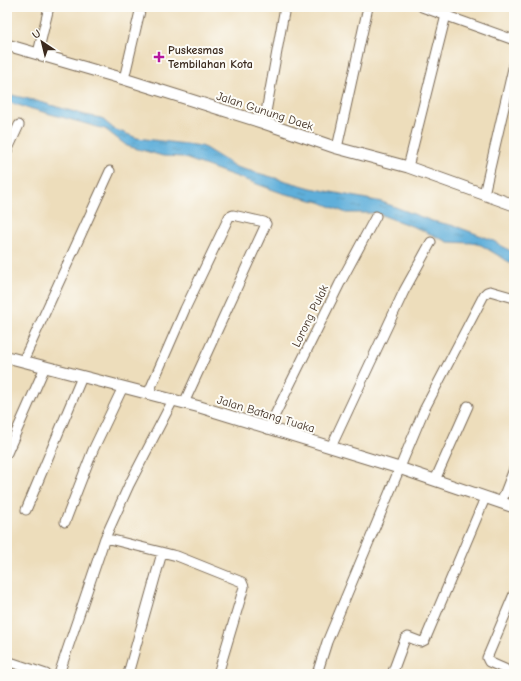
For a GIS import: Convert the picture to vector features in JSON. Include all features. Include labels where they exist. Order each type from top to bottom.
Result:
[{"type":"street","points":[[38,54],[49,7]]},
{"type":"street","points":[[124,79],[140,7]]},
{"type":"street","points":[[264,123],[285,7]]},
{"type":"street","points":[[337,148],[368,7]]},
{"type":"street","points":[[422,7],[447,11],[514,40]]},
{"type":"street","points":[[408,167],[447,11]]},
{"type":"street","name":"Jalan Gunung Daek","points":[[7,45],[124,79],[264,123],[337,148],[408,167],[514,205]]},
{"type":"street","points":[[484,194],[514,64]]},
{"type":"street","points":[[7,150],[19,125]]},
{"type":"street","points":[[23,361],[110,171]]},
{"type":"street","points":[[148,394],[185,309],[229,217],[233,215],[264,222],[266,224],[184,403]]},
{"type":"street","name":"Lorong Pulak","points":[[268,429],[340,283],[376,216]]},
{"type":"street","points":[[331,448],[404,291],[430,242]]},
{"type":"street","points":[[317,674],[328,642],[424,410],[484,294],[490,291],[514,298]]},
{"type":"street","name":"Jalan Batang Tuaka","points":[[7,357],[184,403],[399,468],[514,507]]},
{"type":"street","points":[[7,453],[45,367]]},
{"type":"street","points":[[26,510],[82,377]]},
{"type":"street","points":[[65,522],[94,450],[122,387]]},
{"type":"street","points":[[59,674],[105,538],[129,485],[173,400]]},
{"type":"street","points":[[434,480],[468,406]]},
{"type":"street","points":[[500,503],[514,469]]},
{"type":"street","points":[[392,674],[405,639],[408,637],[421,642],[425,640],[485,498]]},
{"type":"street","points":[[105,538],[177,556],[240,581],[244,584],[218,674]]},
{"type":"street","points":[[128,674],[162,553]]},
{"type":"street","points":[[508,674],[506,669],[489,662],[488,658],[514,594]]},
{"type":"street","points":[[7,661],[46,674]]},
{"type":"water","points":[[7,94],[101,118],[114,129],[137,138],[202,146],[236,167],[311,188],[382,202],[432,221],[455,226],[490,239],[514,253],[514,265],[481,245],[448,242],[417,228],[376,213],[346,213],[320,202],[282,193],[182,157],[163,156],[127,146],[105,129],[7,102]]},
{"type":"place","name":"Puskesmas Tembilahan Kota","points":[[159,57]]}]
